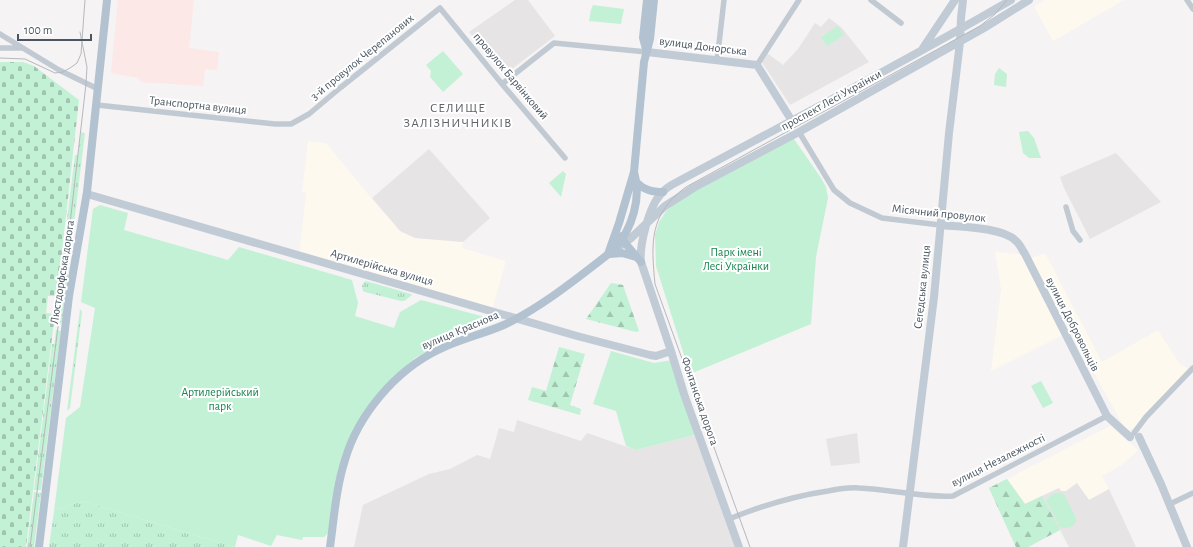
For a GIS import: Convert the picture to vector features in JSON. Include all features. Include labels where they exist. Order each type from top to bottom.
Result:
[{"type":"main road","name":"Люстдорфська дорога","points":[[38,547],[69,296],[87,194],[107,0]]},
{"type":"main road","points":[[647,0],[643,38],[647,52]]},
{"type":"main road","points":[[639,260],[622,253],[608,255],[620,223],[634,172],[644,62],[650,39],[654,0]]},
{"type":"main road","points":[[922,50],[955,0]]},
{"type":"main road","name":"Сегедська вулиця","points":[[903,547],[934,297],[948,133],[960,42],[963,0]]},
{"type":"main road","name":"проспект Лесі Українки","points":[[639,260],[641,245],[656,200],[663,192],[677,182],[922,50],[1010,0]]},
{"type":"main road","name":"проспект Лесі Українки","points":[[624,241],[648,223],[673,200],[960,42],[1029,0]]},
{"type":"main road","name":"вулиця Донорська","points":[[647,52],[757,65],[792,121]]},
{"type":"main road","name":"вулиця Краснова","points":[[330,547],[344,461],[351,443],[372,406],[396,380],[421,358],[439,349],[505,324],[534,309],[616,249],[624,241],[632,220],[636,182],[634,172]]},
{"type":"main road","points":[[636,182],[646,190],[663,192],[664,198],[673,200]]},
{"type":"main road","name":"Артилерійська вулиця","points":[[87,194],[577,336],[656,356],[671,350]]},
{"type":"main road","points":[[620,223],[624,241],[639,260]]},
{"type":"main road","name":"Місячний провулок","points":[[940,225],[998,231]]},
{"type":"main road","name":"вулиця Добровольців","points":[[998,231],[1010,236],[1016,241],[1025,254],[1107,416],[1134,434],[1145,450],[1170,504],[1186,547]]},
{"type":"main road","name":"Фонтанська дорога","points":[[639,260],[671,350],[684,394],[739,547]]},
{"type":"street","points":[[717,61],[724,0]]},
{"type":"street","name":"вулиця Донорська","points":[[757,65],[799,0]]},
{"type":"street","points":[[871,0],[901,23]]},
{"type":"street","points":[[1187,0],[1193,9]]},
{"type":"street","name":"провулок Барвінковий","points":[[440,8],[565,158]]},
{"type":"street","name":"3-й провулок Черепанових","points":[[296,122],[309,114],[440,8]]},
{"type":"street","points":[[0,34],[63,72],[98,89]]},
{"type":"street","points":[[502,84],[554,43],[647,52]]},
{"type":"street","points":[[0,48],[22,48]]},
{"type":"street","name":"Транспортна вулиця","points":[[97,105],[275,124],[291,124],[296,122]]},
{"type":"street","name":"Місячний провулок","points":[[798,132],[834,190],[850,203],[882,218],[940,225]]},
{"type":"street","points":[[1066,208],[1073,231],[1080,240]]},
{"type":"street","points":[[1134,434],[1146,416],[1193,368]]},
{"type":"street","name":"вулиця Незалежності","points":[[729,519],[800,495],[844,488],[858,487],[909,494],[953,496],[1107,416]]},
{"type":"street","points":[[1170,504],[1193,493]]},
{"type":"shaded area","points":[[118,0],[194,0],[189,48],[219,52],[217,70],[205,69],[203,86],[141,82],[139,78],[111,73]]},
{"type":"shaded area","points":[[515,0],[528,0],[555,36],[504,75],[469,32]]},
{"type":"shaded area","points":[[1045,0],[1124,0],[1053,41],[1034,7]]},
{"type":"shaded area","points":[[829,18],[842,28],[869,62],[790,105],[761,61],[767,53],[783,65],[798,49],[815,23],[821,27]]},
{"type":"shaded area","points":[[308,141],[326,143],[382,211],[415,238],[463,242],[462,248],[506,261],[492,310],[299,255],[306,193],[302,192]]},
{"type":"shaded area","points":[[429,149],[490,218],[463,242],[415,238],[400,231],[372,198]]},
{"type":"shaded area","points":[[1116,153],[1161,202],[1090,239],[1060,177]]},
{"type":"shaded area","points":[[995,252],[1024,256],[1065,334],[991,371],[1001,289]]},
{"type":"shaded area","points":[[1045,253],[1102,362],[1158,330],[1179,363],[1190,370],[1134,428],[1130,430],[1125,429],[1031,258]]},
{"type":"shaded area","points":[[517,420],[581,441],[587,433],[636,450],[698,434],[738,547],[354,547],[363,505],[429,474],[450,469],[477,455],[490,459],[499,428],[514,432]]},
{"type":"shaded area","points":[[1110,426],[1138,450],[1122,465],[1102,476],[1109,489],[1089,500],[1077,483],[1066,491],[1061,491],[1058,488],[1025,504],[1007,479]]},
{"type":"shaded area","points":[[857,433],[860,463],[831,466],[826,439]]},
{"type":"shaded area","points":[[1007,479],[1025,504],[1059,488],[1061,491],[1066,491],[1077,483],[1089,500],[1109,489],[1136,547],[1069,547],[1060,530],[1028,547],[1016,547],[989,488]]},
{"type":"green space","points":[[593,5],[624,9],[621,24],[589,21]]},
{"type":"green space","points":[[838,26],[844,35],[827,46],[821,37]]},
{"type":"green space","points":[[443,51],[463,74],[443,92],[430,77],[431,71],[426,65]]},
{"type":"green space","points":[[0,62],[23,62],[34,66],[79,100],[57,296],[48,296],[46,313],[55,314],[26,547],[0,547]]},
{"type":"green space","points":[[999,68],[1007,74],[1006,87],[994,85],[995,74]]},
{"type":"green space","points":[[1028,131],[1034,138],[1041,158],[1029,158],[1023,153],[1019,132]]},
{"type":"green space","points":[[81,132],[85,133],[62,322],[60,325],[57,325],[61,293],[58,292],[75,155],[78,155]]},
{"type":"green space","name":"Парк імені Лесі Українки","points":[[794,139],[821,178],[826,187],[828,198],[816,257],[811,324],[690,374],[656,266],[655,235],[659,222],[667,210],[684,197]]},
{"type":"green space","points":[[563,171],[566,174],[561,197],[549,183]]},
{"type":"green space","name":"Артилерійський парк","points":[[100,205],[128,213],[124,230],[228,260],[239,247],[352,280],[358,303],[355,316],[394,328],[400,312],[421,300],[485,317],[488,323],[485,326],[448,340],[415,358],[400,371],[356,427],[331,530],[324,537],[303,537],[302,540],[277,535],[271,546],[238,535],[234,547],[82,501],[54,511],[66,418],[80,407],[95,308],[81,302],[93,209]]},
{"type":"green space","points":[[366,281],[412,295],[404,301],[401,301],[365,292],[363,291],[362,286]]},
{"type":"green space","points":[[611,283],[623,285],[639,331],[636,332],[586,319]]},
{"type":"green space","points":[[80,309],[82,312],[70,408],[67,411]]},
{"type":"green space","points":[[56,330],[61,331],[41,490],[34,490],[52,344],[54,344],[50,379]]},
{"type":"green space","points":[[559,347],[585,354],[570,405],[581,409],[580,415],[528,400],[532,387],[546,391]]},
{"type":"green space","points":[[611,351],[654,363],[672,360],[698,434],[636,450],[626,446],[616,411],[593,404]]},
{"type":"green space","points":[[1041,381],[1053,403],[1043,408],[1031,386]]},
{"type":"green space","points":[[1007,479],[1025,504],[1042,496],[1060,530],[1028,547],[1016,547],[989,488]]},
{"type":"green space","points":[[34,492],[41,493],[34,547],[27,547]]},
{"type":"green space","points":[[1055,493],[1064,494],[1075,516],[1076,522],[1070,527],[1064,528],[1059,526],[1046,500]]},
{"type":"green space","points":[[82,501],[234,547],[49,547],[54,511]]},
{"type":"tram line","points":[[0,58],[25,59],[55,73],[63,72],[70,68],[77,63],[81,54],[85,0]]},
{"type":"tram line","points":[[750,547],[655,284],[653,242],[659,219],[665,208],[674,197],[686,187],[980,26],[994,15],[1007,0]]},
{"type":"tram line","points":[[30,547],[60,311],[86,84],[87,67],[80,32]]},
{"type":"district","name":"СЕЛИЩЕ ЗАЛІЗНИЧНИКІВ","points":[[458,116]]}]
